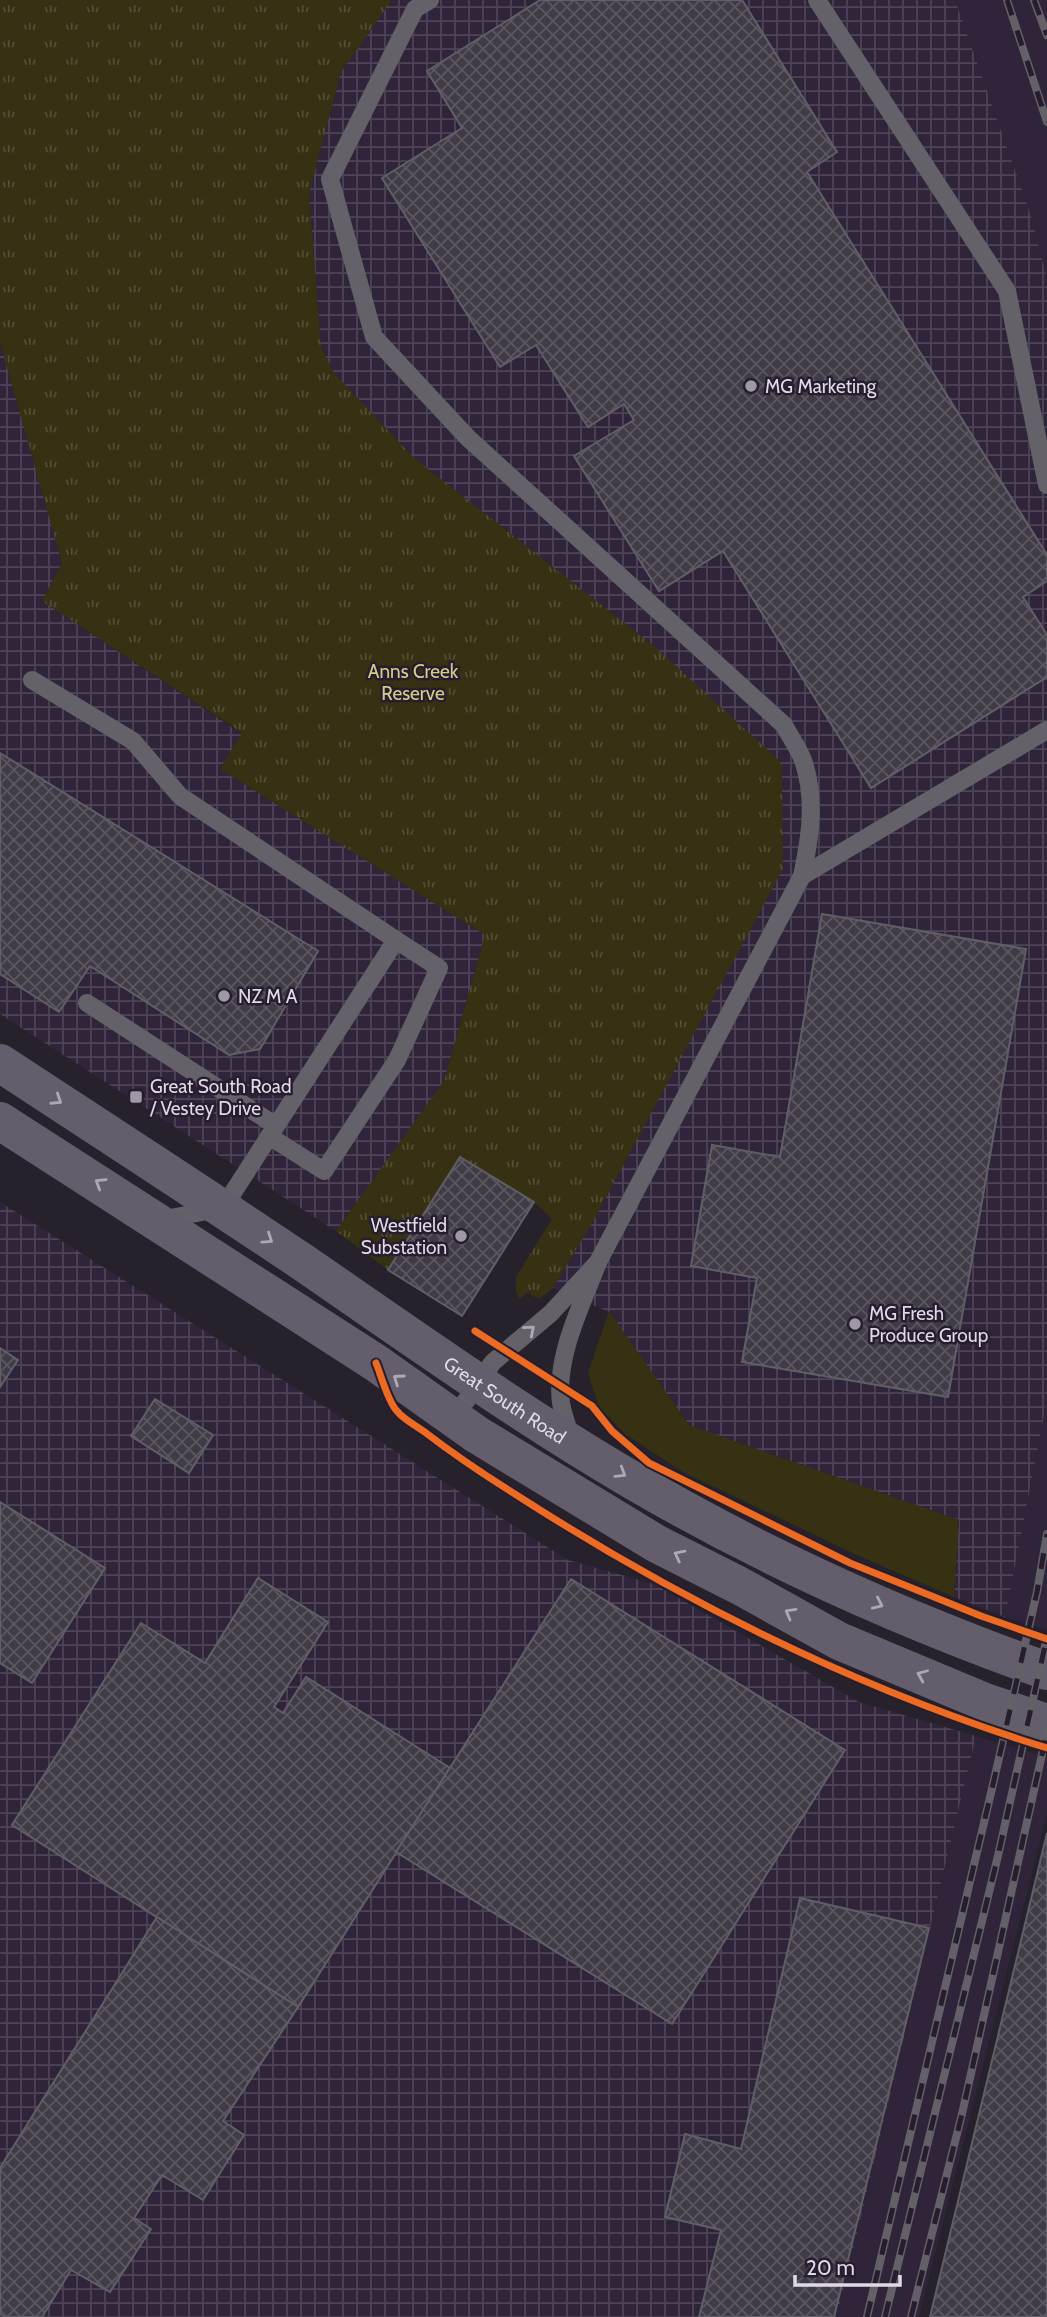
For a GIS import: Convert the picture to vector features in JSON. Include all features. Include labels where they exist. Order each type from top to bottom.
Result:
[{"type":"main road","name":"Great South Road","points":[[0,1063],[223,1208],[479,1383],[643,1486],[756,1546],[905,1616],[1047,1671]]},
{"type":"main road","points":[[0,1121],[376,1363],[454,1418],[657,1544],[839,1641],[985,1702],[1047,1723]]},
{"type":"lane","points":[[430,0],[415,9],[330,179],[373,337],[468,438],[784,725],[804,763],[810,799],[812,825],[802,876],[597,1262],[568,1343],[561,1379],[561,1403],[573,1444]]},
{"type":"lane","points":[[817,0],[1007,291],[1047,485]]},
{"type":"lane","points":[[32,680],[133,741],[180,796],[439,968],[397,1060],[324,1171],[272,1131],[87,1003]]},
{"type":"lane","points":[[802,876],[1047,730]]},
{"type":"lane","points":[[157,1221],[223,1208],[396,940]]},
{"type":"lane","points":[[454,1418],[493,1362],[551,1313],[597,1262]]},
{"type":"shaded area","points":[[392,0],[955,0],[1031,216],[1047,279],[1047,1399],[1005,1617],[954,1597],[959,1520],[689,1425],[609,1312],[553,1288],[636,1142],[654,646],[414,458],[334,373],[321,347],[309,193],[341,72]]},
{"type":"shaded area","points":[[955,0],[1047,0],[1047,279],[1031,216]]},
{"type":"shaded area","points":[[0,342],[62,563],[42,601],[242,734],[220,769],[485,935],[444,1081],[336,1231],[0,1014]]},
{"type":"shaded area","points":[[0,1202],[568,1560],[654,1584],[859,1702],[976,1736],[837,2317],[0,2317]]},
{"type":"shaded area","points":[[1047,1399],[1047,1630],[1005,1617]]},
{"type":"shaded area","points":[[976,1736],[1047,1757],[1047,1814],[919,2317],[837,2317]]},
{"type":"green space","name":"Anns Creek Reserve","points":[[0,0],[392,0],[341,72],[309,193],[321,347],[334,373],[414,458],[654,646],[782,763],[783,869],[592,1223],[553,1288],[540,1298],[528,1292],[520,1299],[516,1292],[516,1277],[552,1219],[534,1202],[461,1157],[388,1270],[336,1231],[444,1081],[485,935],[220,769],[242,733],[42,601],[62,563],[0,342]]},
{"type":"green space","points":[[609,1311],[689,1425],[959,1520],[954,1597],[859,1556],[683,1472],[625,1434],[599,1407],[588,1373]]},
{"type":"building","name":"MG Marketing","points":[[540,0],[742,0],[837,152],[807,172],[1047,555],[1047,581],[1023,597],[1047,635],[1047,677],[871,788],[723,551],[659,591],[574,456],[634,420],[624,404],[588,427],[536,345],[500,367],[382,178],[462,128],[427,71]]},
{"type":"building","points":[[0,753],[318,951],[260,1049],[229,1055],[90,966],[59,1012],[0,974]]},
{"type":"building","points":[[822,914],[1026,949],[948,1397],[742,1362],[757,1278],[691,1266],[712,1145],[780,1157]]},
{"type":"building","name":"Westfield Substation","points":[[460,1157],[534,1202],[462,1316],[388,1270]]},
{"type":"building","points":[[0,1348],[18,1360],[0,1387]]},
{"type":"building","points":[[155,1399],[213,1435],[189,1473],[131,1436]]},
{"type":"building","points":[[0,1502],[105,1568],[32,1683],[0,1663]]},
{"type":"building","points":[[258,1578],[328,1622],[274,1707],[283,1713],[306,1677],[450,1768],[298,2007],[12,1825],[141,1623],[205,1663]]},
{"type":"building","points":[[571,1579],[845,1750],[672,2024],[396,1852]]},
{"type":"building","points":[[1047,1833],[1047,2317],[930,2317]]},
{"type":"building","points":[[800,1898],[929,1928],[834,2317],[699,2317],[721,2230],[665,2217],[685,2134],[741,2149]]},
{"type":"building","points":[[157,1917],[298,2007],[223,2121],[244,2135],[203,2200],[162,2175],[134,2218],[151,2229],[110,2292],[71,2270],[42,2317],[5,2317],[0,2314],[0,2168]]},
{"type":"railway","points":[[1007,0],[1047,122]]},
{"type":"railway","points":[[1034,0],[1047,35]]},
{"type":"railway","points":[[867,2317],[991,1793],[1037,1592],[1047,1534]]},
{"type":"railway","points":[[885,2317],[997,1860],[1047,1637]]},
{"type":"railway","points":[[911,2317],[962,2114],[1047,1732]]},
{"type":"cycle path","points":[[475,1331],[592,1406],[612,1431],[649,1463],[850,1563],[981,1616],[1047,1639]]},
{"type":"cycle path","points":[[376,1363],[391,1401],[403,1417],[494,1481],[644,1572],[774,1640],[841,1671],[977,1725],[1047,1748]]},
{"type":"place","name":"MG Marketing","points":[[751,386]]},
{"type":"place","name":"NZ M A","points":[[224,996]]},
{"type":"place","name":"Great South Road / Vestey Drive","points":[[136,1097]]},
{"type":"place","name":"Westfield Substation","points":[[461,1236]]},
{"type":"place","name":"MG Fresh Produce Group","points":[[855,1324]]}]
